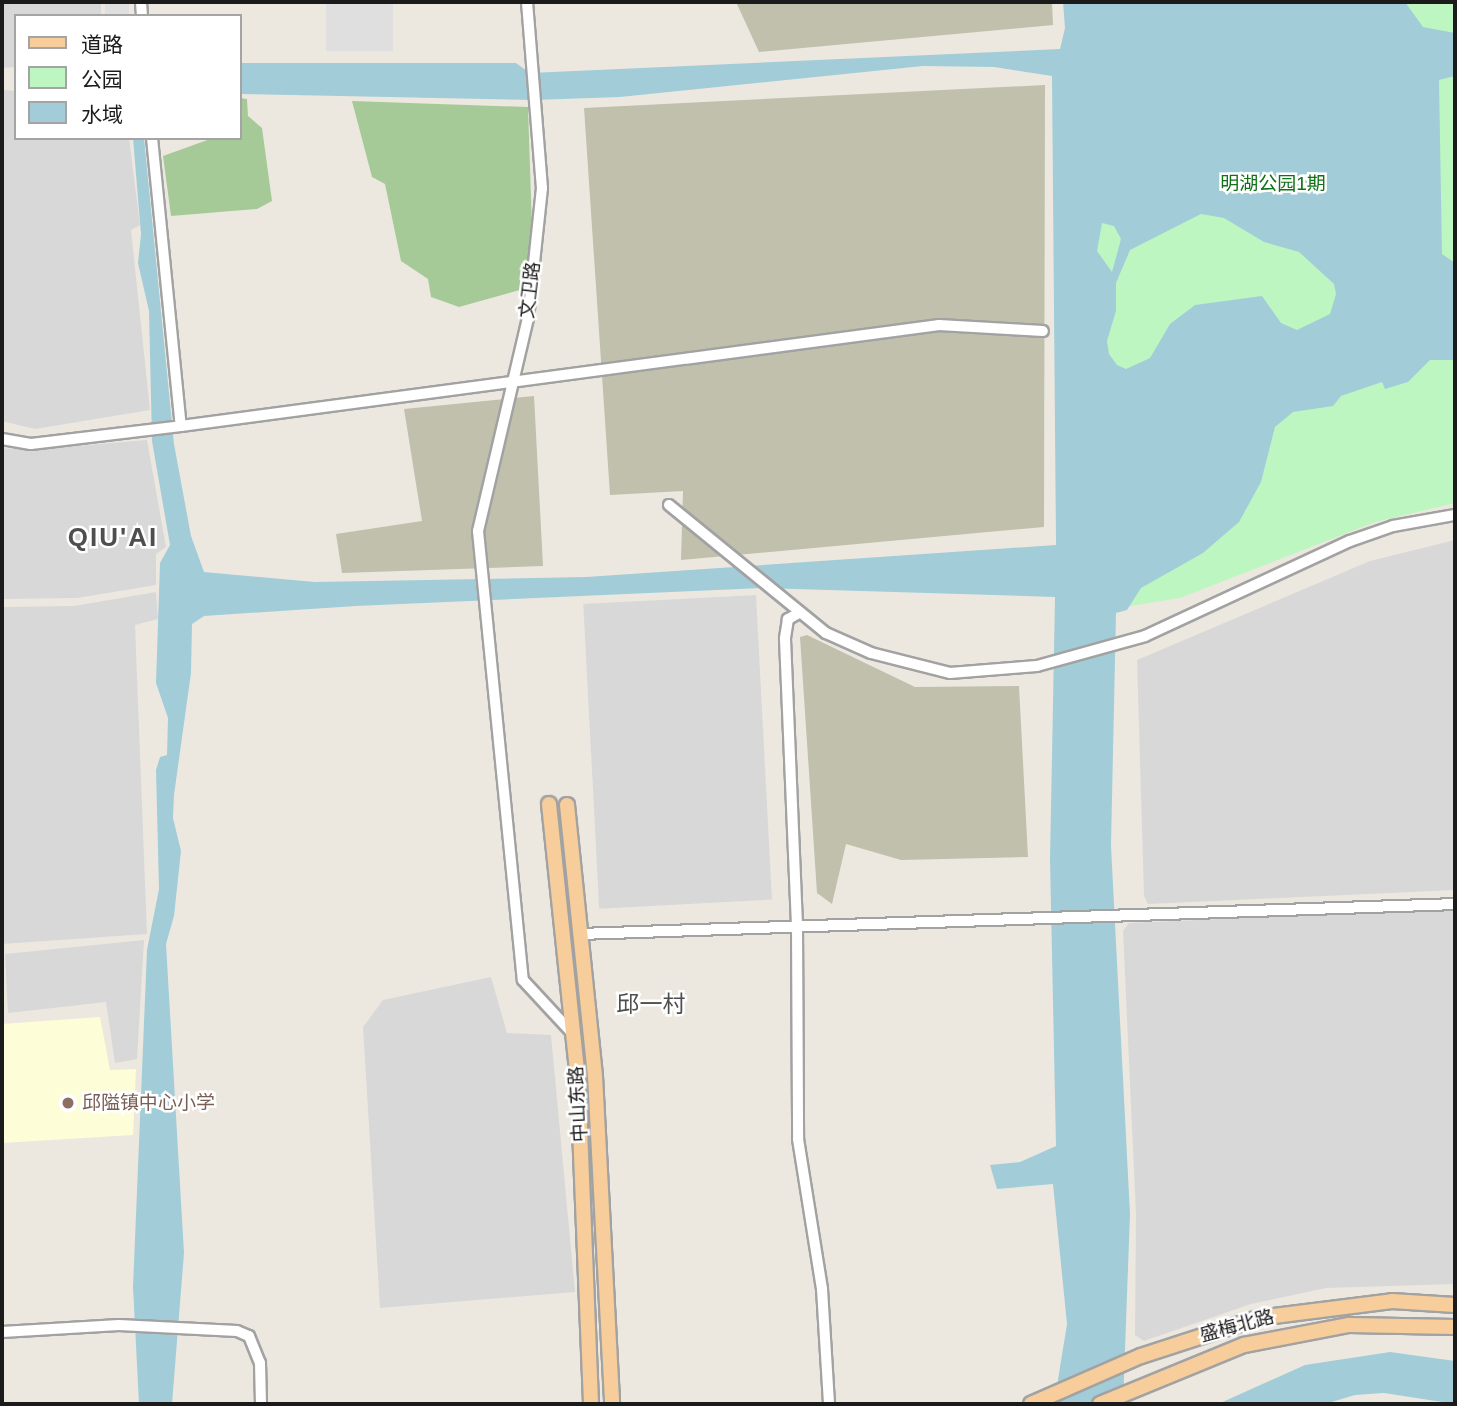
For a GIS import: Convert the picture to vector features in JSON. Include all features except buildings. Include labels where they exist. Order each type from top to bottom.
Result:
[{"type":"main road","name":"中山东路","points":[[549,804],[573,1034],[591,1404]]},
{"type":"main road","name":"中山东路","points":[[567,805],[595,1076],[612,1404]]},
{"type":"main road","name":"盛梅北路","points":[[1036,1402],[1141,1356],[1258,1318],[1322,1307],[1392,1301],[1455,1305]]},
{"type":"main road","name":"盛梅北路","points":[[1100,1404],[1244,1345],[1336,1328],[1455,1327]]},
{"type":"street","name":"文卫路","points":[[527,2],[535,58],[542,188],[528,318],[478,531],[523,980],[573,1034]]},
{"type":"street","points":[[152,140],[181,426]]},
{"type":"street","points":[[2,439],[31,444],[181,426],[939,325],[1043,331]]},
{"type":"street","points":[[669,505],[826,633],[920,667],[950,673],[1037,666],[1145,636],[1350,541],[1393,526],[1455,515]]},
{"type":"street","points":[[799,613],[788,619],[785,639],[797,927],[798,1139],[822,1289],[829,1404]]},
{"type":"street","points":[[580,934],[1455,904]]},
{"type":"street","points":[[2,1332],[119,1325],[190,1327],[249,1336],[260,1363],[261,1404]]},
{"type":"shaded area","points":[[2,2],[101,2],[101,14],[14,14],[14,67],[2,68]]},
{"type":"shaded area","points":[[105,2],[129,2],[129,14],[105,14]]},
{"type":"shaded area","points":[[326,2],[393,2],[393,51],[326,51]]},
{"type":"shaded area","points":[[736,2],[1052,2],[1053,25],[759,52]]},
{"type":"shaded area","points":[[1045,85],[1044,527],[681,560],[683,491],[610,495],[584,108]]},
{"type":"shaded area","points":[[2,90],[14,91],[14,140],[129,140],[140,225],[131,230],[150,410],[35,429],[2,421]]},
{"type":"shaded area","points":[[242,98],[247,99],[248,116],[262,128],[272,201],[257,209],[171,216],[163,156],[207,140],[242,140]]},
{"type":"shaded area","points":[[352,101],[528,107],[534,286],[459,307],[431,297],[428,279],[401,261],[385,184],[372,177]]},
{"type":"shaded area","points":[[534,396],[543,566],[342,573],[336,534],[422,521],[404,409]]},
{"type":"shaded area","points":[[147,440],[166,547],[156,554],[156,585],[77,598],[2,599],[2,448],[28,450]]},
{"type":"shaded area","points":[[1455,540],[1455,890],[1148,904],[1144,896],[1137,660],[1370,561]]},
{"type":"shaded area","points":[[156,592],[158,619],[135,625],[147,934],[2,944],[2,607],[74,606]]},
{"type":"shaded area","points":[[756,595],[772,900],[599,909],[583,604]]},
{"type":"shaded area","points":[[807,635],[915,687],[1019,686],[1028,857],[901,860],[846,844],[832,904],[817,893],[800,637]]},
{"type":"shaded area","points":[[1455,909],[1455,1284],[1326,1288],[1251,1304],[1144,1341],[1135,1335],[1136,1214],[1123,931],[1129,923]]},
{"type":"shaded area","points":[[144,940],[137,1059],[115,1063],[106,1002],[8,1013],[5,954]]},
{"type":"shaded area","points":[[491,977],[507,1033],[551,1035],[575,1292],[380,1308],[363,1027],[383,1000]]},
{"type":"shaded area","name":"邱隘镇中心小学","points":[[100,1017],[110,1070],[136,1069],[133,1135],[2,1143],[2,1024]]},
{"type":"green space","name":"明湖公园1期","points":[[1088,2],[1455,2],[1455,503],[1375,522],[1180,598],[1125,607],[1092,247]]},
{"type":"water","points":[[1063,2],[1405,2],[1423,27],[1455,33],[1455,76],[1439,80],[1442,254],[1455,263],[1455,360],[1430,360],[1408,382],[1385,389],[1382,382],[1341,396],[1333,406],[1293,412],[1275,427],[1261,482],[1239,522],[1203,553],[1141,588],[1127,610],[1116,613],[1111,846],[1130,1214],[1123,1404],[1054,1404],[1067,1324],[1053,1184],[997,1189],[990,1165],[1020,1162],[1056,1146],[1050,859],[1055,597],[762,588],[356,606],[204,616],[192,624],[191,673],[174,795],[173,818],[181,851],[174,916],[166,944],[184,1253],[172,1404],[139,1404],[133,1287],[147,950],[159,889],[156,770],[160,757],[167,755],[168,718],[156,683],[160,563],[170,545],[152,441],[149,311],[138,263],[141,234],[133,140],[144,140],[174,444],[191,536],[204,572],[315,582],[586,577],[1056,545],[1052,76],[994,67],[923,66],[620,97],[535,100],[242,94],[242,63],[516,63],[530,73],[1060,49],[1065,28]],"holes":[[[1201,214],[1224,218],[1264,242],[1299,252],[1334,284],[1336,294],[1330,314],[1297,330],[1281,323],[1262,296],[1195,305],[1170,324],[1150,358],[1126,369],[1117,365],[1109,354],[1107,341],[1116,311],[1116,283],[1130,250]],[[1102,223],[1114,226],[1121,239],[1112,272],[1097,251]]]},
{"type":"water","points":[[1390,1352],[1455,1361],[1455,1404],[1384,1393],[1355,1395],[1325,1404],[1218,1404],[1305,1365]]},
{"type":"place","name":"邱隘镇中心小学","points":[[68,1103]]},
{"type":"district","name":"QIU'AI","points":[[113,538]]},
{"type":"district","name":"邱一村","points":[[651,1004]]}]
